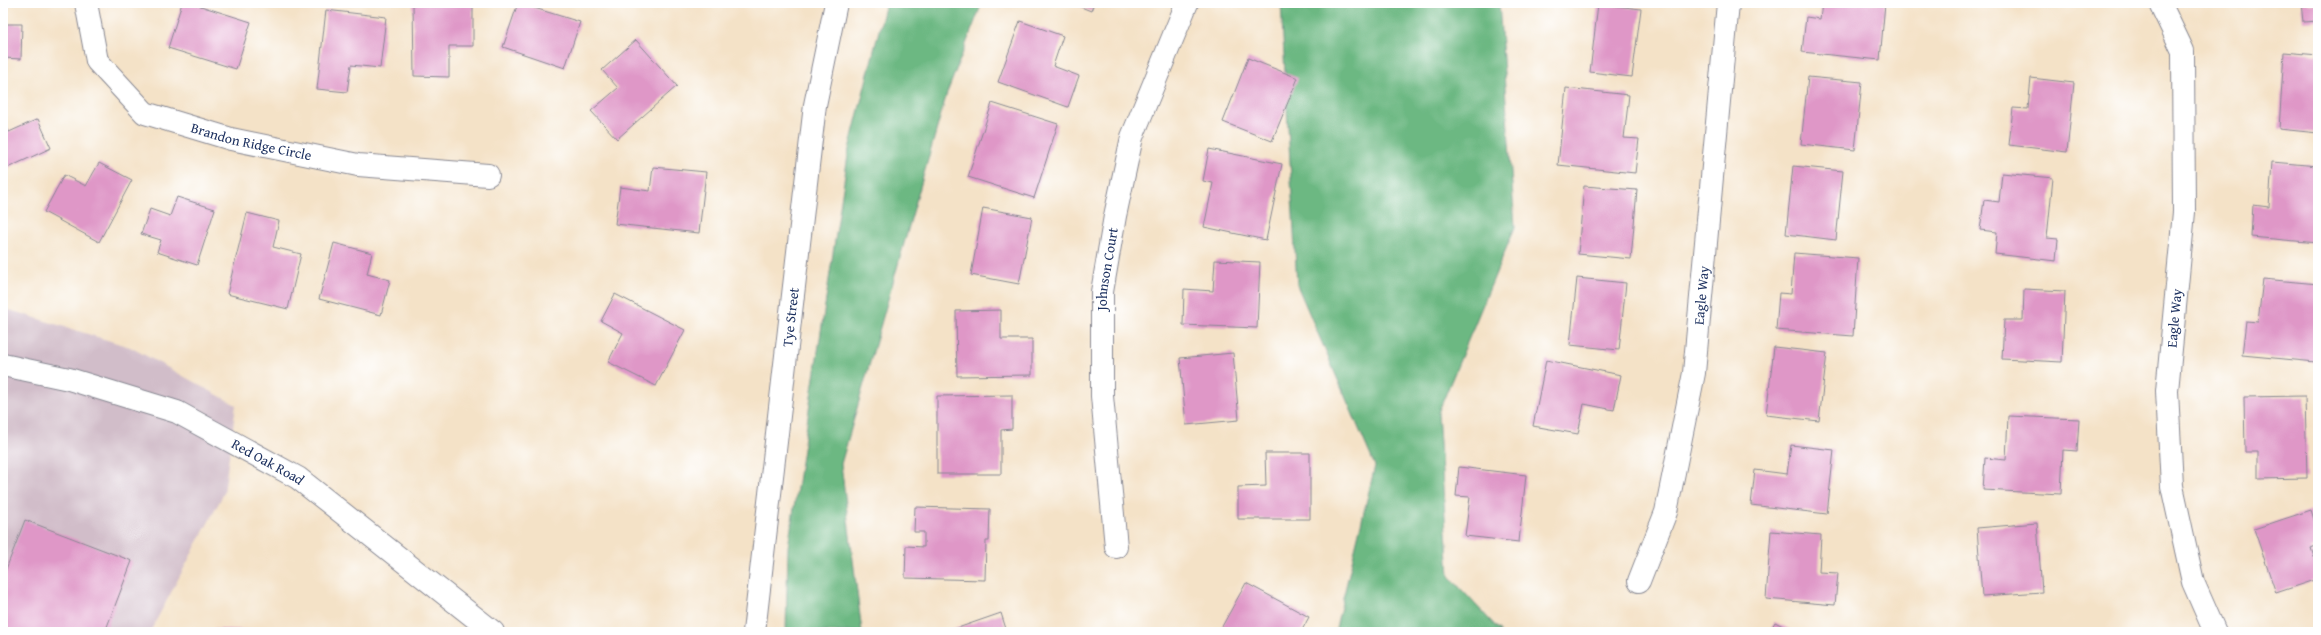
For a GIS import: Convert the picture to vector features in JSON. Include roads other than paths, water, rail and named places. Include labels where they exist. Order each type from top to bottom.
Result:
[{"type":"street","name":"Brandon Ridge Circle","points":[[86,3],[97,61],[145,113],[231,138],[358,165],[488,175]]},
{"type":"street","name":"Tye Street","points":[[754,632],[815,105],[836,3]]},
{"type":"street","name":"Johnson Court","points":[[1116,548],[1102,396],[1102,292],[1114,216],[1132,138],[1187,3]]},
{"type":"street","name":"Eagle Way","points":[[1639,581],[1666,512],[1694,373],[1728,3]]},
{"type":"street","name":"Eagle Way","points":[[2160,3],[2183,51],[2184,212],[2167,391],[2172,486],[2193,582],[2215,632]]},
{"type":"street","name":"Red Oak Road","points":[[3,365],[69,379],[177,412],[298,478],[493,632]]}]
